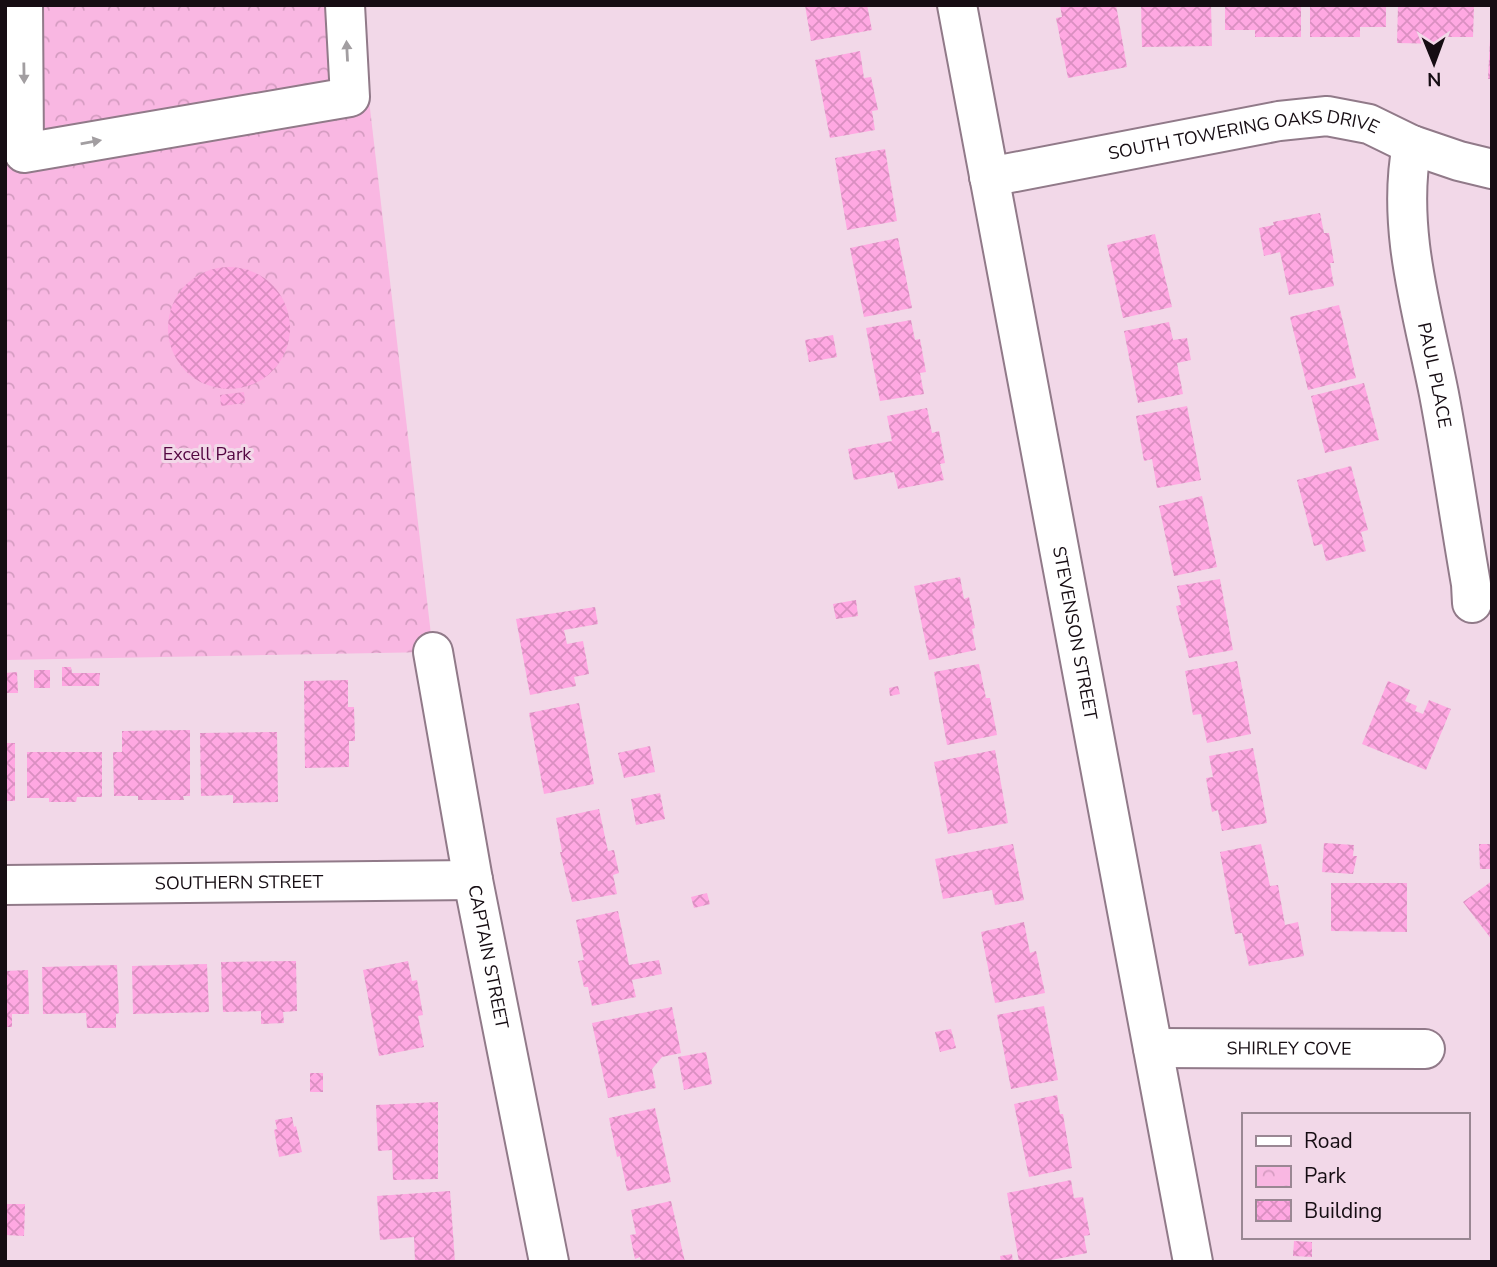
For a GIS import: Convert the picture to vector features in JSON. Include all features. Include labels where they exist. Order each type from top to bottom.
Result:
[{"type":"street","points":[[23,5],[24,153],[350,97],[345,5]]},
{"type":"street","name":"STEVENSON STREET","points":[[957,5],[1193,1262]]},
{"type":"street","name":"SOUTH TOWERING OAKS DRIVE","points":[[989,177],[1279,121],[1327,116],[1369,124],[1412,145],[1492,169]]},
{"type":"street","name":"PAUL PLACE","points":[[1412,145],[1407,172],[1406,206],[1414,266],[1440,398],[1471,584],[1472,603]]},
{"type":"street","name":"CAPTAIN STREET","points":[[433,652],[473,880],[549,1262]]},
{"type":"street","name":"SOUTHERN STREET","points":[[5,885],[473,880]]},
{"type":"street","name":"SHIRLEY COVE","points":[[1153,1048],[1425,1049]]},
{"type":"green space","name":"Excell Park","points":[[5,5],[358,5],[433,652],[5,660]]},
{"type":"building","points":[[805,5],[867,5],[872,30],[811,41]]},
{"type":"building","points":[[1060,5],[1116,5],[1127,67],[1068,78],[1056,18],[1062,17]]},
{"type":"building","points":[[1141,5],[1211,5],[1212,46],[1142,47]]},
{"type":"building","points":[[1225,5],[1301,5],[1301,37],[1255,37],[1255,30],[1225,30]]},
{"type":"building","points":[[1310,5],[1386,5],[1386,27],[1360,27],[1360,37],[1310,37]]},
{"type":"building","points":[[1398,5],[1474,5],[1473,37],[1446,37],[1445,44],[1397,43]]},
{"type":"building","points":[[1490,39],[1492,79],[1488,79]]},
{"type":"building","points":[[860,51],[864,78],[871,77],[878,110],[872,111],[875,130],[830,138],[815,60]]},
{"type":"building","points":[[885,149],[897,221],[847,230],[835,158]]},
{"type":"building","points":[[1320,213],[1324,233],[1329,233],[1334,263],[1330,263],[1334,286],[1289,295],[1280,252],[1264,256],[1259,228],[1274,225],[1273,222]]},
{"type":"building","points":[[1155,234],[1172,307],[1123,318],[1107,245]]},
{"type":"building","points":[[898,238],[912,308],[864,317],[850,248]]},
{"type":"building","points":[[229,267],[253,271],[272,285],[286,304],[290,328],[286,352],[272,371],[253,385],[229,389],[205,385],[186,371],[172,352],[168,328],[172,304],[186,285],[205,271]]},
{"type":"building","points":[[1339,305],[1356,378],[1308,390],[1290,317]]},
{"type":"building","points":[[911,320],[915,340],[920,339],[926,372],[920,373],[924,394],[880,401],[866,328]]},
{"type":"building","points":[[1169,322],[1173,340],[1187,338],[1191,360],[1177,363],[1183,394],[1138,403],[1124,331]]},
{"type":"building","points":[[833,335],[837,357],[809,362],[805,340]]},
{"type":"building","points":[[1364,383],[1379,440],[1325,453],[1311,396]]},
{"type":"building","points":[[244,392],[245,403],[221,406],[220,395]]},
{"type":"building","points":[[1187,406],[1201,480],[1157,488],[1152,459],[1144,461],[1136,416]]},
{"type":"building","points":[[927,408],[932,433],[939,431],[945,463],[940,464],[944,480],[898,489],[894,472],[854,480],[848,449],[892,441],[887,416]]},
{"type":"building","points":[[1351,466],[1368,530],[1361,532],[1366,551],[1326,561],[1322,544],[1314,546],[1297,480]]},
{"type":"building","points":[[1202,496],[1217,567],[1174,576],[1159,506]]},
{"type":"building","points":[[960,577],[964,599],[969,597],[976,650],[929,660],[914,586]]},
{"type":"building","points":[[1220,579],[1233,650],[1189,658],[1176,606],[1181,605],[1177,586]]},
{"type":"building","points":[[856,600],[858,616],[836,619],[833,604]]},
{"type":"building","points":[[595,607],[598,624],[564,630],[567,644],[583,641],[589,674],[574,677],[576,686],[530,695],[516,619]]},
{"type":"building","points":[[1237,661],[1251,734],[1207,743],[1201,714],[1193,715],[1185,671]]},
{"type":"building","points":[[979,664],[986,698],[990,698],[997,735],[947,745],[934,672]]},
{"type":"building","points":[[62,667],[71,667],[72,673],[100,673],[99,686],[62,686]]},
{"type":"building","points":[[34,670],[50,670],[50,688],[34,688]]},
{"type":"building","points":[[17,672],[18,693],[5,693],[5,673]]},
{"type":"building","points":[[348,680],[348,707],[354,707],[355,741],[349,741],[349,767],[305,768],[304,681]]},
{"type":"building","points":[[1388,681],[1410,690],[1405,701],[1417,706],[1415,711],[1423,714],[1429,700],[1451,709],[1426,770],[1362,744]]},
{"type":"building","points":[[898,686],[900,694],[890,696],[889,688]]},
{"type":"building","points":[[579,703],[594,784],[544,794],[529,713]]},
{"type":"building","points":[[190,730],[190,796],[183,796],[184,800],[138,800],[138,796],[114,796],[113,752],[122,752],[122,731]]},
{"type":"building","points":[[277,732],[278,802],[233,803],[233,795],[201,796],[200,733]]},
{"type":"building","points":[[5,743],[15,743],[15,801],[5,801]]},
{"type":"building","points":[[650,746],[655,772],[624,778],[618,753]]},
{"type":"building","points":[[1253,748],[1267,823],[1222,831],[1218,810],[1212,812],[1206,778],[1213,777],[1209,756]]},
{"type":"building","points":[[995,750],[1008,823],[948,834],[934,762]]},
{"type":"building","points":[[27,752],[102,752],[102,797],[77,797],[76,802],[49,802],[49,798],[27,798]]},
{"type":"building","points":[[660,793],[665,819],[636,825],[631,799]]},
{"type":"building","points":[[599,809],[608,851],[614,850],[619,873],[613,875],[617,894],[572,902],[560,852],[556,818]]},
{"type":"building","points":[[1324,843],[1354,845],[1353,856],[1357,856],[1353,874],[1322,872]]},
{"type":"building","points":[[1013,844],[1024,900],[995,905],[992,890],[943,899],[935,859]]},
{"type":"building","points":[[1261,844],[1270,886],[1278,885],[1285,925],[1298,922],[1304,956],[1249,966],[1242,933],[1235,934],[1220,852]]},
{"type":"building","points":[[1479,844],[1492,844],[1492,869],[1480,869]]},
{"type":"building","points":[[1492,881],[1492,940],[1463,902]]},
{"type":"building","points":[[1331,883],[1407,883],[1407,932],[1331,931]]},
{"type":"building","points":[[707,893],[710,904],[694,908],[691,897]]},
{"type":"building","points":[[618,911],[629,965],[659,960],[662,974],[632,980],[636,997],[592,1006],[578,961],[584,960],[576,920]]},
{"type":"building","points":[[1024,922],[1030,953],[1036,951],[1045,993],[995,1003],[981,932]]},
{"type":"building","points":[[296,961],[297,1011],[283,1012],[284,1023],[261,1024],[261,1011],[223,1012],[221,962]]},
{"type":"building","points":[[408,961],[412,981],[417,980],[423,1015],[418,1016],[424,1047],[379,1056],[363,970]]},
{"type":"building","points":[[207,964],[209,1012],[133,1014],[132,966]]},
{"type":"building","points":[[117,965],[119,1013],[116,1014],[116,1028],[87,1028],[86,1013],[43,1014],[42,967]]},
{"type":"building","points":[[28,970],[29,1014],[12,1014],[12,1027],[5,1027],[5,971]]},
{"type":"building","points":[[1044,1006],[1058,1080],[1011,1089],[997,1015]]},
{"type":"building","points":[[672,1007],[681,1053],[662,1057],[652,1069],[656,1088],[608,1098],[592,1023]]},
{"type":"building","points":[[951,1029],[956,1048],[940,1052],[935,1032]]},
{"type":"building","points":[[706,1052],[712,1084],[684,1090],[678,1057]]},
{"type":"building","points":[[310,1073],[323,1073],[323,1092],[310,1092]]},
{"type":"building","points":[[1057,1095],[1072,1168],[1029,1177],[1014,1104]]},
{"type":"building","points":[[438,1102],[438,1179],[393,1180],[392,1150],[378,1151],[376,1105]]},
{"type":"building","points":[[655,1108],[671,1182],[627,1191],[609,1118]]},
{"type":"building","points":[[292,1117],[302,1152],[279,1157],[275,1120]]},
{"type":"building","points":[[1071,1180],[1074,1198],[1083,1197],[1090,1235],[1084,1236],[1087,1253],[1041,1262],[1019,1262],[1007,1193]]},
{"type":"building","points":[[450,1191],[455,1262],[415,1262],[414,1237],[380,1240],[377,1196]]},
{"type":"building","points":[[671,1201],[685,1262],[641,1262],[640,1257],[635,1259],[630,1235],[636,1234],[631,1210]]},
{"type":"building","points":[[5,1204],[25,1204],[24,1236],[5,1235]]},
{"type":"building","points":[[1294,1241],[1312,1242],[1312,1257],[1293,1256]]},
{"type":"building","points":[[1012,1254],[1013,1262],[1001,1262],[1000,1256]]}]
